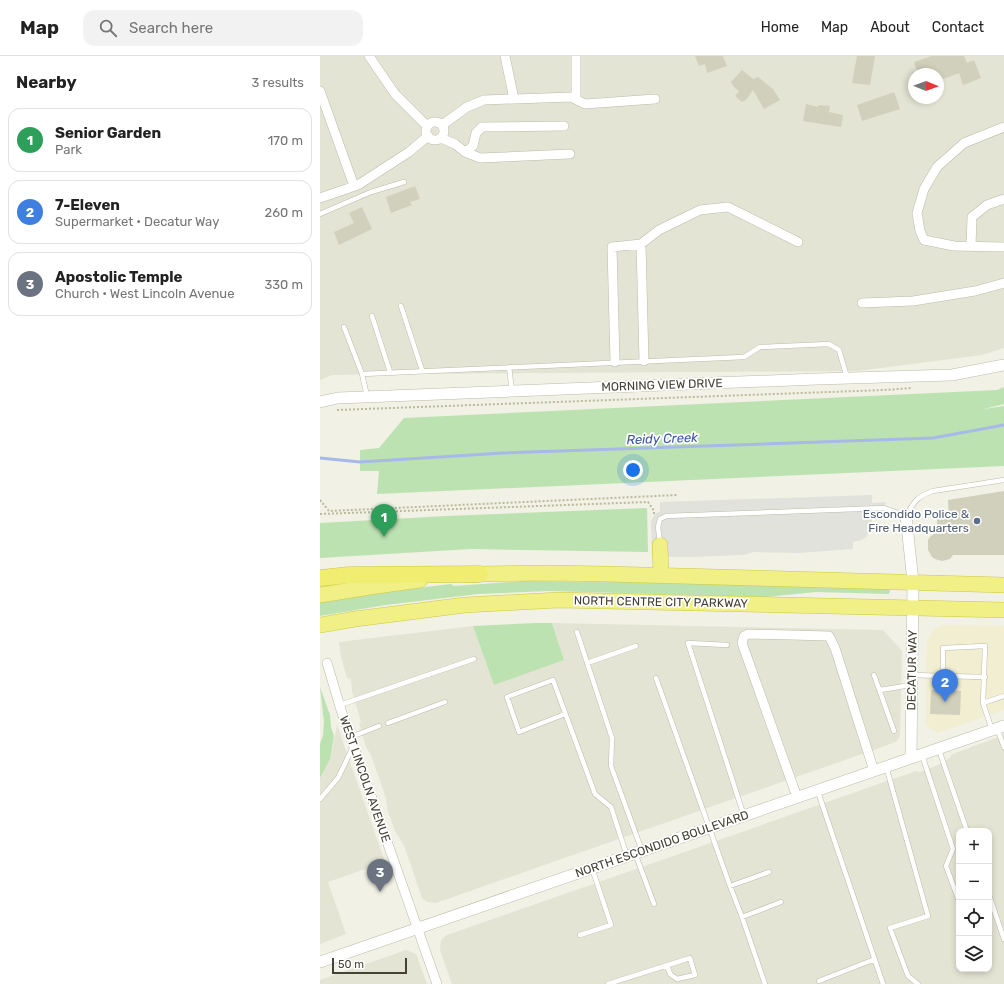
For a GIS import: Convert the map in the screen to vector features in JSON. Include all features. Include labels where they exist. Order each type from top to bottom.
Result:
[{"type":"highway","points":[[660,545],[661,575]]},
{"type":"highway","points":[[320,578],[363,575],[550,573],[1004,585]]},
{"type":"highway","points":[[320,595],[376,586],[480,574]]},
{"type":"highway","name":"NORTH CENTRE CITY PARKWAY","points":[[320,625],[369,617],[466,605],[559,600],[1004,610]]},
{"type":"street","points":[[369,56],[395,94],[427,126]]},
{"type":"street","points":[[504,56],[514,99]]},
{"type":"street","points":[[576,56],[576,99]]},
{"type":"street","points":[[320,91],[354,186]]},
{"type":"street","points":[[442,125],[467,107],[484,100],[571,97],[585,104],[655,98]]},
{"type":"street","points":[[442,125],[432,122],[427,126],[426,133],[434,140],[441,138],[455,144],[465,152],[480,158],[570,154]]},
{"type":"street","points":[[441,138],[444,132],[442,125]]},
{"type":"street","points":[[465,152],[474,146],[476,133],[482,127],[564,126]]},
{"type":"street","points":[[1004,126],[964,143],[937,167],[924,189],[917,213],[920,231],[924,240],[954,246],[1004,247]]},
{"type":"street","points":[[320,198],[354,186],[409,152],[428,136]]},
{"type":"street","points":[[971,246],[972,217],[987,205],[1004,199]]},
{"type":"street","points":[[615,362],[612,247],[641,244],[659,230],[700,210],[728,207],[798,242]]},
{"type":"street","points":[[641,244],[644,361]]},
{"type":"street","points":[[862,303],[914,301],[974,291],[1004,283]]},
{"type":"street","name":"MORNING VIEW DRIVE","points":[[320,402],[338,398],[952,375],[1004,365]]},
{"type":"street","name":"DECATUR WAY","points":[[906,516],[913,582],[912,680],[916,756]]},
{"type":"street","points":[[797,797],[742,643],[744,636],[748,634],[829,636],[835,648],[874,771]]},
{"type":"street","name":"WEST LINCOLN AVENUE","points":[[327,663],[352,742],[437,984]]},
{"type":"street","name":"NORTH ESCONDIDO BOULEVARD","points":[[320,962],[998,728]]},
{"type":"lane","points":[[320,214],[370,192],[404,182]]},
{"type":"lane","points":[[401,306],[422,370]]},
{"type":"lane","points":[[372,316],[390,372]]},
{"type":"lane","points":[[344,327],[362,374],[367,397]]},
{"type":"lane","points":[[362,374],[422,370],[744,357],[760,347],[828,344],[838,350],[848,378]]},
{"type":"lane","points":[[509,367],[512,392]]},
{"type":"lane","points":[[660,545],[658,527],[660,519],[666,516],[884,508],[906,516],[916,499],[923,494],[933,491],[1004,480]]},
{"type":"lane","points":[[577,632],[612,738],[611,766],[635,854],[654,904]]},
{"type":"lane","points":[[727,645],[688,643],[744,816]]},
{"type":"lane","points":[[587,663],[636,646]]},
{"type":"lane","points":[[943,676],[943,648],[985,646],[983,703],[998,728],[1004,747]]},
{"type":"lane","points":[[340,705],[474,659]]},
{"type":"lane","points":[[874,675],[894,731]]},
{"type":"lane","points":[[880,690],[912,680],[943,676],[985,677]]},
{"type":"lane","points":[[656,678],[765,984]]},
{"type":"lane","points":[[565,714],[519,732],[508,697],[553,680],[594,794],[611,807],[635,854]]},
{"type":"lane","points":[[983,703],[1004,696]]},
{"type":"lane","points":[[388,723],[445,702]]},
{"type":"lane","points":[[320,799],[338,778],[352,742],[380,726]]},
{"type":"lane","points":[[938,748],[966,828]]},
{"type":"lane","points":[[916,756],[953,849],[946,866],[959,900]]},
{"type":"lane","points":[[886,766],[928,916],[890,928],[908,976],[918,984]]},
{"type":"lane","points":[[817,790],[883,984]]},
{"type":"lane","points":[[580,935],[611,925],[592,868]]},
{"type":"lane","points":[[730,886],[769,872]]},
{"type":"lane","points":[[991,900],[1004,939]]},
{"type":"lane","points":[[742,917],[781,902]]},
{"type":"lane","points":[[608,984],[667,965],[690,958],[695,975],[677,979],[670,974],[667,965]]},
{"type":"lane","points":[[819,980],[875,959]]},
{"type":"path","points":[[330,410],[913,388]]},
{"type":"path","points":[[320,500],[329,511],[677,495]]},
{"type":"path","points":[[320,514],[648,502]]},
{"type":"shaded area","points":[[320,56],[1004,56],[1004,348],[982,355],[858,371],[332,375],[320,380]]},
{"type":"shaded area","points":[[872,495],[872,503],[886,502],[882,513],[876,512],[872,514],[872,527],[866,537],[862,540],[853,542],[853,549],[799,553],[754,552],[743,555],[652,557],[651,521],[655,514],[660,511],[660,502]]},
{"type":"shaded area","points":[[552,623],[883,630],[902,651],[900,736],[897,741],[885,746],[436,903],[427,902],[422,898],[404,845],[395,831],[388,812],[386,798],[371,755],[366,747],[359,723],[361,722],[352,691],[351,679],[347,678],[341,657],[339,642],[473,626],[494,684],[564,660]]},
{"type":"shaded area","points":[[943,625],[1004,626],[1004,710],[937,733],[926,725],[927,641],[934,629]]},
{"type":"shaded area","points":[[337,725],[385,862],[328,882],[346,934],[320,944],[320,778],[332,750]]},
{"type":"shaded area","points":[[1004,735],[1004,984],[452,984],[440,950],[441,940],[447,935],[916,771],[920,772],[938,765],[950,758],[951,755]]},
{"type":"shaded area","points":[[406,950],[416,954],[427,984],[320,984],[320,980]]},
{"type":"green space","points":[[1004,387],[1004,404],[984,409],[1004,406],[1004,466],[377,494],[379,471],[360,471],[360,450],[379,448],[404,418],[997,390]]},
{"type":"green space","points":[[647,508],[648,552],[471,549],[320,558],[320,523],[446,516]]},
{"type":"green space","points":[[524,581],[882,588],[890,590],[889,594],[816,592],[766,597],[548,591],[478,594],[386,605],[320,616],[320,602],[451,584],[454,586]]},
{"type":"green space","points":[[552,623],[564,660],[494,685],[473,626]]},
{"type":"green space","points":[[320,687],[330,715],[331,727],[334,736],[330,759],[320,778],[320,744],[323,735],[324,722]]},
{"type":"building","points":[[695,56],[723,56],[727,66],[707,73],[705,64],[699,66]]},
{"type":"building","points":[[857,56],[875,56],[870,85],[852,83]]},
{"type":"building","points":[[932,56],[964,56],[967,63],[974,60],[981,78],[963,85],[959,73],[944,79],[944,68],[916,68],[914,62]]},
{"type":"building","points":[[742,70],[753,79],[758,77],[773,89],[780,100],[764,109],[753,90],[746,100],[742,102],[735,96],[739,91],[731,82]]},
{"type":"building","points":[[894,92],[900,109],[862,121],[857,105]]},
{"type":"building","points":[[806,104],[818,107],[818,105],[830,106],[829,112],[843,115],[841,127],[803,121]]},
{"type":"building","points":[[415,186],[420,199],[410,202],[412,205],[391,213],[386,197]]},
{"type":"building","points":[[362,207],[372,229],[339,245],[334,232],[354,223],[349,213]]},
{"type":"building","points":[[1004,491],[1004,555],[953,555],[950,559],[942,561],[932,557],[928,550],[928,540],[937,531],[937,517],[949,518],[948,500]]},
{"type":"building","points":[[931,690],[961,691],[960,715],[930,714]]},
{"type":"waterway","name":"Reidy Creek","points":[[320,458],[360,462],[503,453],[933,438],[1004,425]]},
{"type":"place","name":"Escondido Police & Fire Headquarters","points":[[977,521]]},
{"type":"place","name":"Senior Garden","points":[[384,537]]},
{"type":"place","name":"7-Eleven","points":[[945,702]]},
{"type":"place","name":"Apostolic Temple","points":[[380,892]]}]
